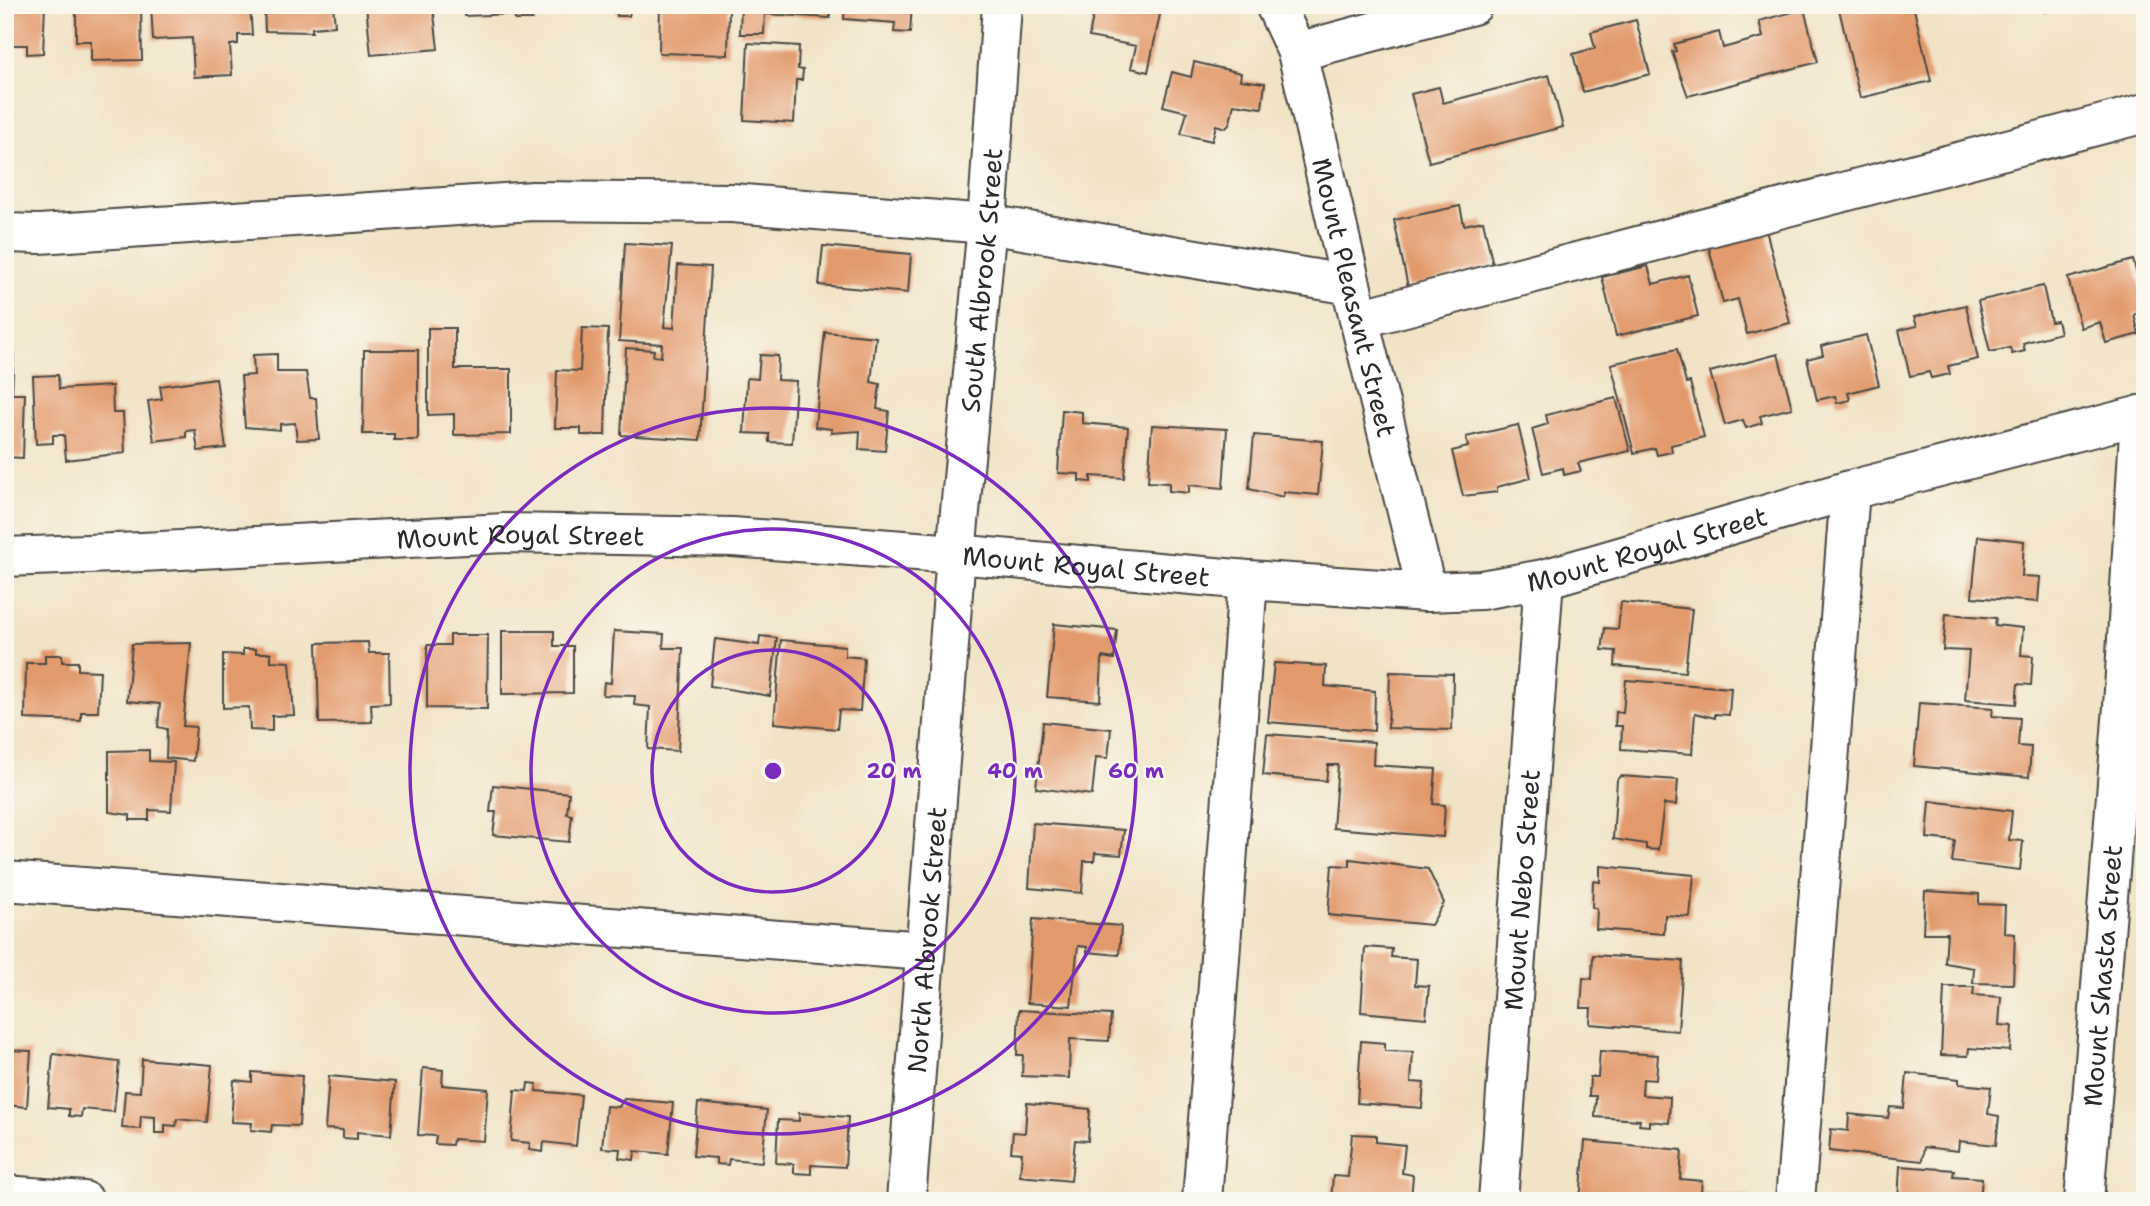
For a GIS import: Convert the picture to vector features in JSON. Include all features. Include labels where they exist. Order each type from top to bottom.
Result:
[{"type":"street","name":"South Albrook Street","points":[[956,554],[987,224],[1002,5]]},
{"type":"street","name":"Mount Pleasant Street","points":[[1275,5],[1297,52],[1355,302],[1427,592]]},
{"type":"street","points":[[1297,52],[1473,5]]},
{"type":"street","points":[[5,233],[39,234],[533,201],[732,203],[987,224],[1355,302],[2145,113]]},
{"type":"street","name":"Mount Royal Street","points":[[5,557],[505,533],[733,537],[1248,580],[1427,592],[1481,590],[1544,579],[1850,490],[2143,414]]},
{"type":"street","name":"Mount Shasta Street","points":[[2084,1201],[2134,705],[2143,414]]},
{"type":"street","points":[[1795,1201],[1850,490]]},
{"type":"street","name":"North Albrook Street","points":[[905,1201],[956,554]]},
{"type":"street","name":"Mount Nebo Street","points":[[1498,1201],[1544,579]]},
{"type":"street","points":[[1202,1201],[1248,580]]},
{"type":"street","points":[[5,881],[925,951]]},
{"type":"street","points":[[5,1195],[84,1201]]},
{"type":"building","points":[[5,5],[45,5],[43,53],[27,54],[27,45],[5,45]]},
{"type":"building","points":[[76,5],[141,5],[142,60],[91,61],[91,41],[76,41]]},
{"type":"building","points":[[250,5],[252,35],[238,35],[238,44],[230,45],[232,75],[194,77],[192,38],[153,40],[151,6]]},
{"type":"building","points":[[264,5],[333,5],[335,26],[312,28],[312,32],[265,31]]},
{"type":"building","points":[[366,5],[433,5],[438,49],[371,55]]},
{"type":"building","points":[[465,5],[539,5],[539,9],[531,10],[532,20],[515,20],[515,14],[465,16]]},
{"type":"building","points":[[565,5],[631,7],[629,16],[617,16],[616,9],[565,10]]},
{"type":"building","points":[[660,5],[729,5],[728,55],[659,53]]},
{"type":"building","points":[[741,5],[830,5],[830,18],[765,14],[764,34],[740,34]]},
{"type":"building","points":[[845,5],[912,5],[910,33],[894,32],[895,23],[844,19]]},
{"type":"building","points":[[1095,5],[1162,5],[1148,72],[1131,68],[1136,46],[1089,37]]},
{"type":"building","points":[[1838,5],[1913,5],[1931,81],[1860,98]]},
{"type":"building","points":[[2043,5],[2066,5],[2066,6],[2045,12]]},
{"type":"building","points":[[1804,9],[1818,62],[1688,96],[1672,52],[1676,51],[1674,44],[1719,32],[1723,48],[1763,37],[1759,21]]},
{"type":"building","points":[[1636,20],[1650,74],[1583,92],[1573,54],[1595,48],[1591,32]]},
{"type":"building","points":[[748,43],[799,46],[798,69],[803,70],[802,80],[796,80],[794,123],[744,120]]},
{"type":"building","points":[[1194,62],[1241,73],[1240,80],[1265,83],[1262,108],[1234,104],[1230,122],[1226,128],[1216,125],[1212,141],[1181,134],[1187,112],[1163,106],[1172,72],[1191,77]]},
{"type":"building","points":[[1549,75],[1563,127],[1429,162],[1411,94],[1439,87],[1443,103]]},
{"type":"building","points":[[1460,206],[1464,225],[1483,221],[1493,265],[1408,287],[1394,220]]},
{"type":"building","points":[[1766,230],[1790,323],[1747,334],[1738,299],[1723,303],[1708,244]]},
{"type":"building","points":[[625,243],[672,246],[664,327],[674,328],[678,265],[711,267],[700,440],[621,435],[626,348],[654,350],[653,356],[661,357],[662,344],[619,341]]},
{"type":"building","points":[[823,246],[911,254],[908,293],[819,285]]},
{"type":"building","points":[[2133,260],[2145,304],[2145,311],[2134,315],[2139,334],[2106,343],[2100,322],[2081,328],[2068,278]]},
{"type":"building","points":[[1648,266],[1653,284],[1688,275],[1698,316],[1616,336],[1602,277]]},
{"type":"building","points":[[2043,286],[2051,322],[2057,321],[2060,333],[2023,343],[2025,351],[2012,354],[2010,348],[1990,352],[1978,301]]},
{"type":"building","points":[[1966,305],[1978,359],[1948,366],[1950,374],[1931,378],[1929,372],[1910,376],[1899,330],[1917,326],[1914,317]]},
{"type":"building","points":[[428,328],[455,328],[455,369],[511,369],[511,434],[454,435],[454,414],[428,415]]},
{"type":"building","points":[[582,328],[608,329],[605,435],[581,435],[581,428],[555,428],[557,370],[580,371]]},
{"type":"building","points":[[825,332],[876,337],[871,382],[880,384],[877,409],[889,411],[885,451],[859,449],[860,431],[831,433],[832,429],[815,427]]},
{"type":"building","points":[[1866,335],[1879,385],[1848,393],[1850,400],[1837,403],[1835,396],[1817,400],[1807,359],[1823,355],[1821,346]]},
{"type":"building","points":[[5,344],[14,345],[12,394],[25,394],[23,458],[5,457]]},
{"type":"building","points":[[1677,349],[1686,383],[1690,382],[1704,437],[1671,445],[1672,452],[1657,455],[1655,448],[1634,453],[1611,364]]},
{"type":"building","points":[[364,350],[418,350],[418,440],[394,440],[394,434],[363,434]]},
{"type":"building","points":[[277,354],[277,372],[306,372],[310,398],[316,398],[319,439],[297,440],[295,423],[280,424],[280,430],[245,427],[241,376],[254,375],[253,355]]},
{"type":"building","points":[[1778,354],[1792,408],[1760,416],[1762,423],[1746,428],[1743,420],[1725,425],[1710,372]]},
{"type":"building","points":[[760,355],[778,356],[777,380],[796,381],[792,443],[769,442],[769,434],[744,433],[747,378],[758,379]]},
{"type":"building","points":[[58,375],[59,389],[112,386],[113,413],[123,413],[125,453],[66,460],[64,435],[53,435],[53,443],[36,444],[33,376]]},
{"type":"building","points":[[216,378],[226,448],[198,451],[195,430],[186,431],[186,437],[154,441],[148,401],[162,399],[160,386]]},
{"type":"building","points":[[1616,398],[1630,451],[1578,463],[1581,471],[1564,475],[1563,468],[1543,473],[1532,429],[1548,424],[1546,415]]},
{"type":"building","points":[[1062,410],[1082,412],[1082,423],[1128,427],[1124,478],[1091,476],[1091,482],[1079,481],[1079,474],[1058,473]]},
{"type":"building","points":[[1152,425],[1227,429],[1223,488],[1189,485],[1189,493],[1169,491],[1169,483],[1148,482]]},
{"type":"building","points":[[1518,425],[1531,478],[1497,487],[1497,492],[1463,496],[1452,451],[1468,447],[1466,437]]},
{"type":"building","points":[[1254,435],[1323,441],[1318,495],[1284,492],[1283,497],[1249,489]]},
{"type":"building","points":[[1978,536],[2024,541],[2022,576],[2040,577],[2038,602],[1972,597]]},
{"type":"building","points":[[1621,602],[1692,609],[1685,672],[1615,666],[1616,651],[1602,650],[1605,628],[1618,629]]},
{"type":"building","points":[[1946,614],[1996,618],[1995,625],[2023,628],[2021,655],[2033,656],[2031,685],[2018,684],[2016,704],[1965,700],[1969,651],[1943,650]]},
{"type":"building","points":[[1054,624],[1117,630],[1114,659],[1102,657],[1100,701],[1047,697]]},
{"type":"building","points":[[502,631],[554,631],[554,646],[573,646],[573,693],[502,694]]},
{"type":"building","points":[[614,631],[664,634],[663,648],[683,648],[678,751],[648,749],[650,707],[634,705],[635,696],[603,695],[604,682],[611,683]]},
{"type":"building","points":[[450,635],[488,635],[487,709],[427,708],[427,645],[450,645]]},
{"type":"building","points":[[760,636],[777,638],[770,696],[710,686],[715,639],[759,645]]},
{"type":"building","points":[[781,640],[845,646],[845,656],[864,658],[860,711],[839,710],[837,729],[774,723]]},
{"type":"building","points":[[368,642],[369,653],[389,653],[390,703],[371,704],[372,722],[319,723],[317,643]]},
{"type":"building","points":[[191,643],[183,726],[196,727],[193,761],[166,758],[167,729],[158,727],[160,704],[127,701],[132,644]]},
{"type":"building","points":[[243,649],[256,649],[256,653],[271,653],[271,661],[290,662],[294,715],[272,716],[272,731],[250,730],[249,707],[223,708],[223,654],[243,655]]},
{"type":"building","points":[[45,655],[62,655],[62,662],[78,662],[78,670],[100,671],[98,712],[81,712],[81,721],[25,719],[26,663],[45,663]]},
{"type":"building","points":[[1274,663],[1326,666],[1325,686],[1375,691],[1374,731],[1268,722]]},
{"type":"building","points":[[1390,672],[1453,674],[1452,730],[1388,728]]},
{"type":"building","points":[[1626,680],[1731,688],[1729,715],[1715,714],[1715,718],[1695,713],[1692,754],[1621,749],[1622,726],[1615,726],[1616,712],[1623,713]]},
{"type":"building","points":[[1919,703],[1993,708],[1992,716],[2020,718],[2018,746],[2031,747],[2029,777],[1914,766]]},
{"type":"building","points":[[1043,722],[1111,729],[1108,758],[1096,757],[1092,795],[1036,788]]},
{"type":"building","points":[[1267,734],[1374,742],[1373,765],[1436,769],[1433,804],[1445,805],[1443,837],[1333,828],[1338,765],[1328,765],[1326,781],[1263,775]]},
{"type":"building","points":[[149,750],[149,761],[174,762],[171,811],[149,810],[149,820],[130,820],[130,815],[109,812],[109,751]]},
{"type":"building","points":[[1620,776],[1678,780],[1676,805],[1664,804],[1658,850],[1646,849],[1646,844],[1613,839],[1617,780]]},
{"type":"building","points":[[493,785],[569,793],[567,814],[572,815],[569,842],[493,835],[496,812],[490,812]]},
{"type":"building","points":[[1930,801],[2012,811],[2009,840],[2023,841],[2020,870],[1952,862],[1955,841],[1927,838]]},
{"type":"building","points":[[1033,823],[1124,830],[1121,855],[1095,853],[1094,861],[1084,861],[1082,893],[1029,888]]},
{"type":"building","points":[[1350,859],[1428,869],[1444,903],[1431,925],[1328,915],[1332,865],[1350,866]]},
{"type":"building","points":[[1600,866],[1694,875],[1690,917],[1665,915],[1664,934],[1596,929],[1597,909],[1592,907],[1593,881],[1600,882]]},
{"type":"building","points":[[1925,891],[1979,894],[1979,904],[2005,905],[2004,933],[2015,934],[2013,984],[1973,983],[1974,968],[1945,963],[1947,933],[1923,933]]},
{"type":"building","points":[[1033,919],[1121,926],[1119,955],[1087,952],[1087,947],[1078,946],[1071,1006],[1027,1003]]},
{"type":"building","points":[[1365,947],[1392,949],[1391,957],[1417,959],[1415,985],[1429,986],[1426,1018],[1361,1012]]},
{"type":"building","points":[[1593,955],[1683,961],[1678,1031],[1590,1024],[1591,1008],[1581,1008],[1583,978],[1592,979]]},
{"type":"building","points":[[1944,987],[1974,987],[1973,995],[2001,997],[1999,1025],[2012,1026],[2010,1051],[1969,1048],[1968,1056],[1941,1055]]},
{"type":"building","points":[[1019,1010],[1111,1015],[1109,1041],[1070,1039],[1069,1078],[1022,1076],[1023,1055],[1017,1055]]},
{"type":"building","points":[[1361,1041],[1385,1043],[1385,1051],[1413,1052],[1411,1082],[1424,1083],[1422,1108],[1357,1103]]},
{"type":"building","points":[[5,1050],[31,1051],[27,1107],[5,1105]]},
{"type":"building","points":[[1600,1051],[1658,1055],[1656,1080],[1643,1079],[1642,1095],[1670,1097],[1669,1123],[1649,1121],[1649,1126],[1639,1125],[1640,1120],[1595,1117],[1596,1096],[1589,1096],[1590,1077],[1598,1077]]},
{"type":"building","points":[[53,1054],[119,1062],[114,1112],[82,1109],[81,1117],[69,1116],[69,1109],[48,1107]]},
{"type":"building","points":[[142,1059],[212,1065],[207,1122],[177,1119],[176,1126],[165,1125],[165,1133],[155,1133],[155,1117],[141,1116],[140,1129],[122,1128],[125,1091],[140,1092]]},
{"type":"building","points":[[423,1068],[443,1070],[442,1085],[488,1089],[484,1141],[453,1139],[452,1145],[435,1144],[436,1136],[418,1135]]},
{"type":"building","points":[[252,1072],[302,1076],[299,1126],[272,1125],[271,1132],[251,1130],[252,1123],[231,1122],[234,1080],[252,1082]]},
{"type":"building","points":[[1907,1073],[1959,1079],[1959,1084],[1991,1087],[1988,1114],[1999,1116],[1996,1145],[1959,1141],[1958,1151],[1924,1147],[1922,1161],[1829,1151],[1831,1129],[1848,1131],[1849,1114],[1888,1118],[1890,1107],[1904,1108]]},
{"type":"building","points":[[329,1076],[395,1082],[391,1135],[357,1132],[357,1139],[343,1138],[343,1130],[325,1129]]},
{"type":"building","points":[[528,1083],[537,1084],[536,1091],[581,1095],[576,1146],[544,1142],[543,1152],[529,1150],[530,1143],[511,1141],[515,1090],[527,1091]]},
{"type":"building","points":[[624,1099],[673,1103],[668,1154],[635,1151],[634,1160],[619,1158],[620,1149],[602,1148],[606,1106],[619,1107]]},
{"type":"building","points":[[698,1103],[767,1110],[762,1162],[729,1159],[728,1165],[716,1164],[716,1158],[693,1156]]},
{"type":"building","points":[[1027,1103],[1090,1109],[1088,1141],[1075,1140],[1071,1181],[1020,1176],[1022,1153],[1011,1152],[1013,1132],[1025,1133]]},
{"type":"building","points":[[799,1113],[848,1117],[845,1167],[811,1165],[811,1174],[794,1173],[794,1164],[776,1163],[778,1120],[799,1121]]},
{"type":"building","points":[[1352,1134],[1376,1135],[1376,1142],[1405,1145],[1402,1173],[1413,1175],[1411,1200],[1361,1196],[1361,1201],[1331,1200],[1333,1176],[1348,1177]]},
{"type":"building","points":[[1585,1141],[1682,1150],[1680,1179],[1702,1181],[1701,1192],[1749,1196],[1748,1201],[1580,1201]]},
{"type":"building","points":[[1900,1166],[1954,1170],[1953,1176],[1982,1178],[1980,1201],[1898,1201]]},
{"type":"building","points":[[1012,1195],[1051,1199],[1051,1201],[1012,1201]]}]
